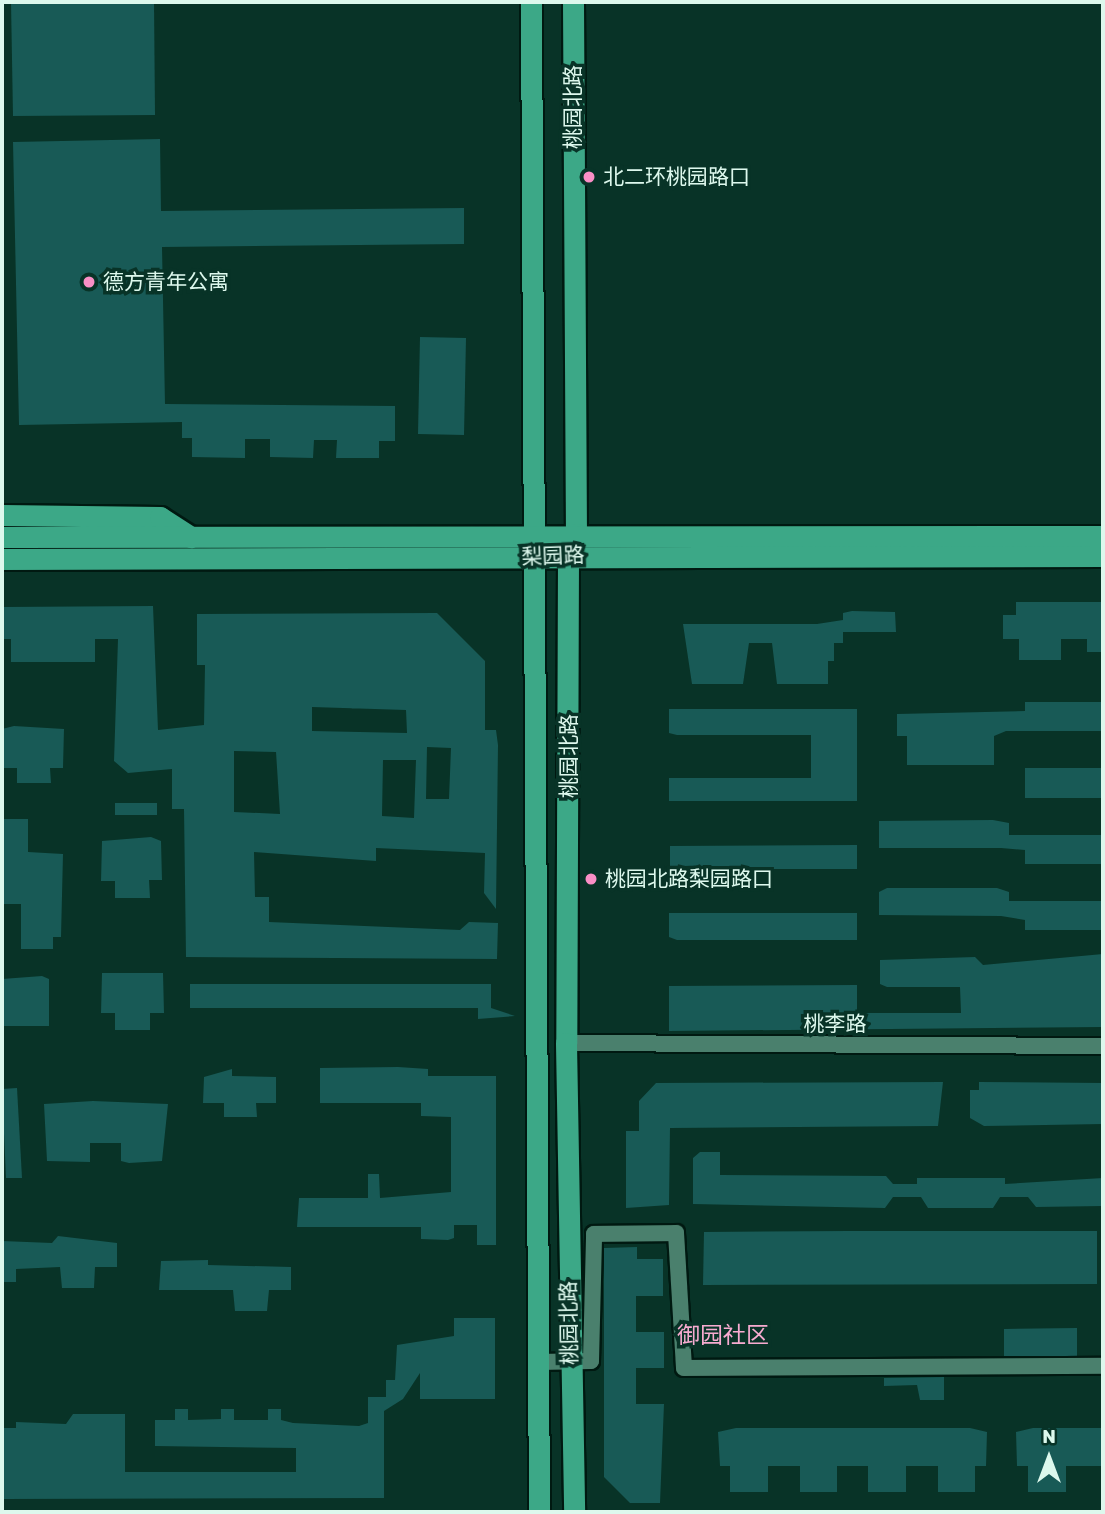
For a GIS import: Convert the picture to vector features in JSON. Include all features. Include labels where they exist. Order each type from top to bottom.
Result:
[{"type":"main road","name":"桃园北路","points":[[531,2],[535,535],[538,557],[539,1512]]},
{"type":"main road","name":"桃园北路","points":[[573,2],[576,534],[568,557],[566,1043],[569,1361],[574,1512]]},
{"type":"main road","points":[[2,515],[160,517],[191,537]]},
{"type":"main road","name":"梨园路","points":[[2,537],[576,534],[1103,536]]},
{"type":"main road","name":"梨园路","points":[[2,559],[1103,556]]},
{"type":"street","name":"桃李路","points":[[566,1043],[1103,1046]]},
{"type":"street","points":[[538,1362],[591,1361],[594,1234],[676,1233],[684,1368],[1103,1366]]},
{"type":"building","points":[[11,2],[154,2],[155,115],[13,116]]},
{"type":"building","name":"德方青年公寓","points":[[160,139],[161,211],[464,208],[464,244],[162,247],[165,404],[395,406],[395,441],[379,441],[379,458],[336,458],[337,440],[314,440],[313,458],[270,457],[270,439],[245,439],[245,458],[192,457],[192,438],[182,438],[182,422],[19,425],[13,142]]},
{"type":"building","points":[[420,337],[466,338],[464,435],[418,434]]},
{"type":"building","points":[[1016,602],[1103,602],[1103,652],[1087,652],[1087,639],[1061,639],[1061,660],[1019,660],[1019,639],[1003,639],[1003,615],[1016,615]]},
{"type":"building","points":[[153,606],[158,730],[204,725],[205,665],[197,665],[197,614],[437,613],[485,661],[485,730],[496,730],[498,745],[496,909],[484,893],[485,853],[376,848],[376,861],[254,852],[255,897],[269,897],[269,922],[460,930],[469,922],[498,923],[497,959],[186,957],[184,809],[172,809],[172,769],[128,773],[114,761],[118,639],[95,639],[95,662],[11,662],[11,639],[3,639],[3,607]],"holes":[[[312,707],[406,710],[407,733],[312,731]],[[427,747],[451,748],[449,799],[426,799]],[[234,751],[276,752],[280,814],[234,812]],[[383,760],[416,760],[414,818],[382,816]]]},
{"type":"building","points":[[895,612],[896,632],[843,632],[843,643],[834,643],[834,661],[828,661],[828,684],[777,684],[772,643],[749,643],[743,684],[692,684],[683,624],[817,624],[843,620],[843,613]]},
{"type":"building","points":[[1025,702],[1103,702],[1103,731],[1006,731],[994,736],[994,765],[907,765],[907,736],[897,736],[897,714],[1025,711]]},
{"type":"building","points":[[669,709],[857,709],[857,801],[669,801],[669,778],[811,778],[811,735],[677,735],[669,733]]},
{"type":"building","points":[[14,726],[64,729],[63,768],[50,768],[51,783],[17,783],[17,768],[4,768],[2,729]]},
{"type":"building","points":[[1025,768],[1103,768],[1103,798],[1025,798]]},
{"type":"building","points":[[115,803],[157,803],[157,815],[115,815]]},
{"type":"building","points":[[2,819],[28,819],[28,852],[63,854],[61,937],[53,937],[53,949],[21,949],[21,904],[3,904]]},
{"type":"building","points":[[993,820],[1009,823],[1009,835],[1103,835],[1103,864],[1025,864],[1025,850],[1001,848],[879,848],[879,821]]},
{"type":"building","points":[[151,837],[161,841],[162,880],[149,880],[150,898],[115,898],[115,881],[101,881],[102,841]]},
{"type":"building","points":[[857,845],[857,869],[670,869],[670,846]]},
{"type":"building","points":[[887,888],[997,888],[1009,892],[1009,901],[1103,901],[1103,930],[1025,930],[1025,920],[1001,916],[879,915],[879,892]]},
{"type":"building","points":[[669,913],[857,913],[857,940],[677,940],[669,937]]},
{"type":"building","points":[[1103,954],[1103,1027],[669,1031],[669,986],[857,985],[857,1013],[961,1013],[960,987],[887,987],[880,984],[880,960],[975,957],[983,965]]},
{"type":"building","points":[[102,973],[163,973],[164,1013],[150,1013],[150,1030],[115,1030],[115,1013],[101,1013]]},
{"type":"building","points":[[42,976],[49,979],[49,1026],[2,1026],[2,979]]},
{"type":"building","points":[[190,984],[491,984],[491,1008],[515,1016],[478,1019],[478,1008],[190,1008]]},
{"type":"building","points":[[320,1068],[428,1069],[428,1076],[496,1076],[496,1245],[477,1245],[477,1225],[454,1225],[454,1238],[448,1240],[421,1239],[421,1227],[297,1227],[299,1198],[368,1198],[368,1174],[379,1174],[380,1198],[451,1192],[451,1117],[421,1116],[421,1103],[320,1103]]},
{"type":"building","points":[[232,1069],[232,1076],[276,1077],[276,1103],[256,1103],[257,1117],[224,1117],[224,1103],[203,1103],[204,1077]]},
{"type":"building","points":[[943,1082],[938,1126],[670,1128],[669,1205],[626,1208],[626,1131],[639,1131],[639,1101],[656,1083]]},
{"type":"building","points":[[979,1082],[1103,1083],[1103,1124],[984,1126],[970,1118],[970,1090],[979,1090]]},
{"type":"building","points":[[17,1088],[22,1178],[6,1178],[2,1089]]},
{"type":"building","points":[[93,1101],[168,1104],[162,1161],[121,1161],[121,1143],[90,1143],[90,1162],[47,1161],[44,1104]]},
{"type":"building","points":[[700,1152],[720,1152],[720,1175],[886,1176],[893,1184],[917,1184],[917,1178],[1005,1178],[1005,1184],[1103,1178],[1103,1206],[1036,1207],[1028,1197],[1000,1197],[993,1208],[928,1208],[921,1197],[893,1197],[885,1208],[693,1204],[693,1158]]},
{"type":"building","points":[[1097,1231],[1097,1284],[703,1285],[704,1232]]},
{"type":"building","points":[[58,1236],[117,1243],[117,1267],[95,1267],[94,1288],[62,1288],[60,1267],[16,1269],[16,1282],[2,1282],[2,1241],[52,1243]]},
{"type":"building","points":[[637,1247],[637,1259],[663,1259],[663,1296],[636,1296],[636,1332],[664,1332],[664,1368],[636,1368],[636,1404],[664,1404],[660,1503],[630,1503],[604,1477],[604,1248]]},
{"type":"building","points":[[208,1260],[208,1265],[291,1267],[291,1290],[269,1290],[267,1311],[235,1311],[233,1290],[159,1290],[161,1261]]},
{"type":"building","points":[[454,1318],[495,1318],[495,1399],[420,1399],[420,1373],[403,1399],[384,1411],[384,1498],[2,1499],[2,1428],[16,1428],[16,1422],[66,1424],[73,1414],[125,1414],[125,1472],[296,1472],[296,1448],[155,1446],[155,1420],[175,1420],[175,1409],[188,1409],[188,1420],[221,1419],[221,1409],[234,1409],[234,1420],[268,1420],[268,1409],[281,1409],[281,1420],[293,1423],[359,1426],[368,1423],[368,1397],[386,1397],[386,1380],[395,1380],[397,1345],[454,1336]]},
{"type":"building","points":[[1077,1328],[1077,1356],[1004,1356],[1004,1329]]},
{"type":"building","points":[[944,1377],[944,1400],[920,1400],[917,1385],[884,1386],[884,1378]]},
{"type":"building","points":[[736,1428],[970,1428],[987,1432],[986,1466],[975,1466],[975,1492],[938,1492],[938,1466],[906,1466],[906,1492],[868,1492],[868,1466],[837,1466],[837,1492],[800,1492],[800,1466],[768,1466],[768,1492],[730,1492],[730,1466],[720,1466],[718,1432]]},
{"type":"building","points":[[1033,1428],[1103,1428],[1103,1466],[1066,1466],[1066,1492],[1028,1492],[1028,1466],[1017,1466],[1016,1432]]},
{"type":"place","name":"北二环桃园路口","points":[[589,177]]},
{"type":"place","name":"德方青年公寓","points":[[89,282]]},
{"type":"place","name":"桃园北路梨园路口","points":[[591,879]]},
{"type":"district","name":"御园社区","points":[[723,1335]]}]
